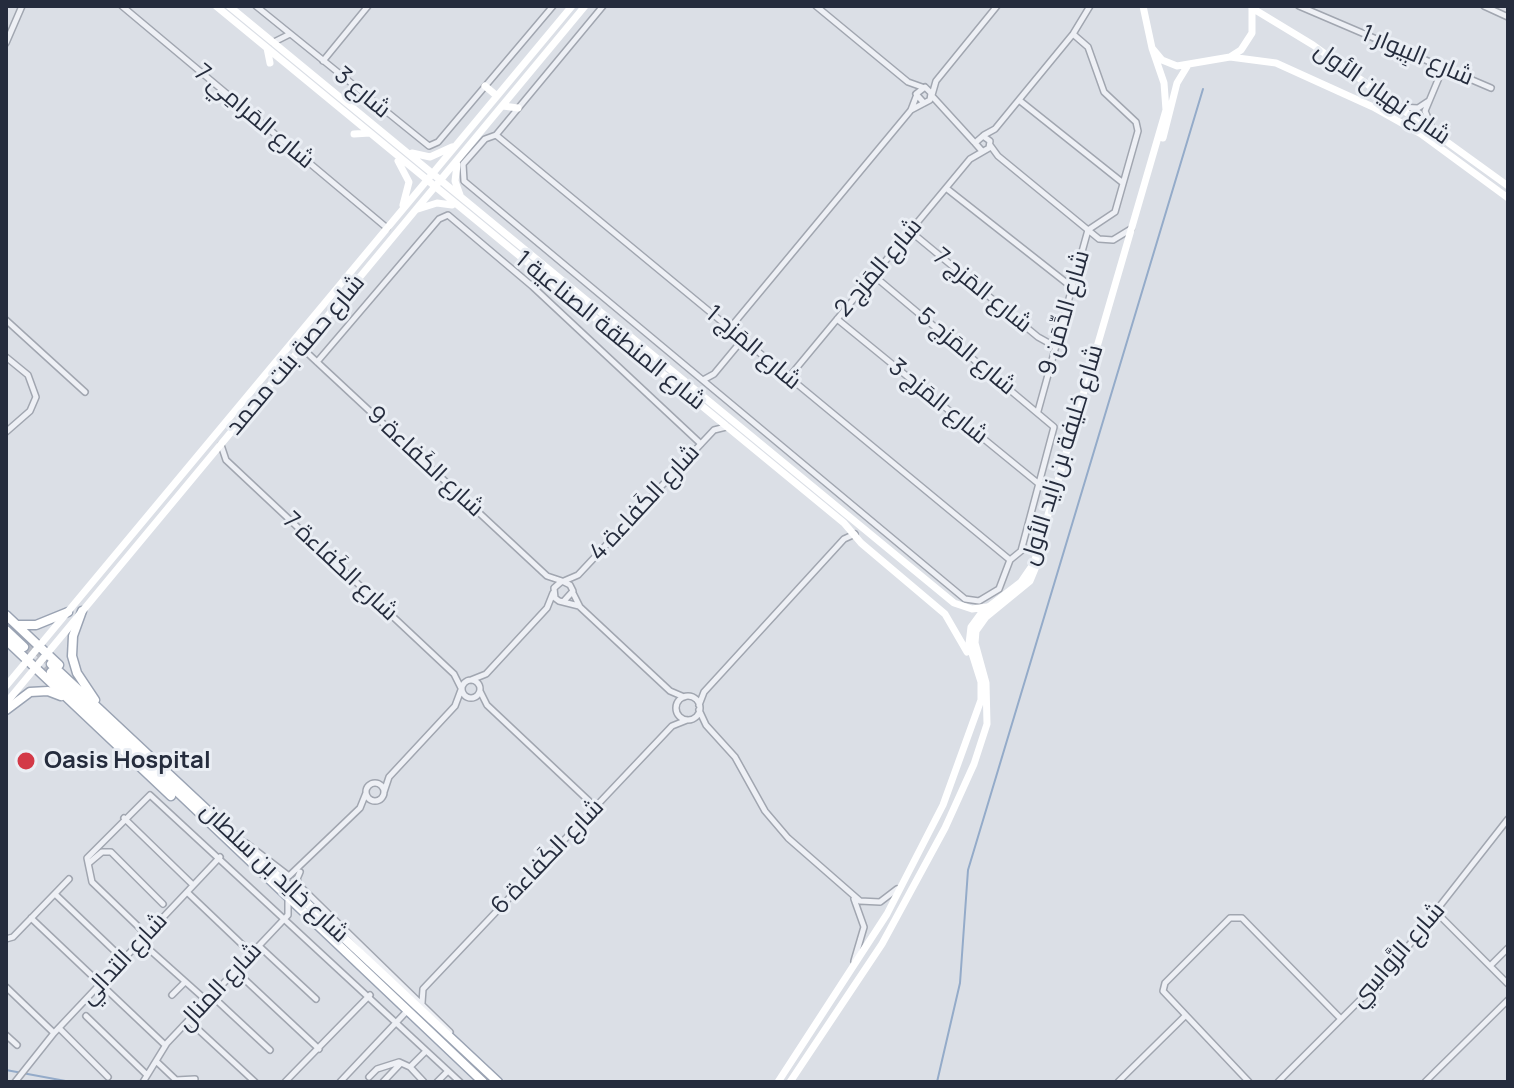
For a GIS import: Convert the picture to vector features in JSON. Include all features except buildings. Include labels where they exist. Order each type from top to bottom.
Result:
[{"type":"main road","name":"شارع المنطقة الصناعية 1","points":[[216,6],[244,29],[289,55],[403,149],[430,177],[575,303],[713,416],[743,430],[801,478],[855,534],[945,614],[980,676]]},
{"type":"main road","name":"شارع المنطقة الصناعية 1","points":[[229,6],[392,152],[430,177]]},
{"type":"main road","name":"شارع حصة بنت محمد","points":[[6,686],[572,6]]},
{"type":"main road","name":"شارع حصة بنت محمد","points":[[6,703],[585,6]]},
{"type":"main road","name":"شارع خليفة بن زايد الأول","points":[[778,1082],[852,971],[906,880],[943,805],[978,712],[980,676],[969,636],[975,621],[1021,582],[1034,563],[1167,106],[1141,6]]},
{"type":"main road","points":[[1230,57],[1249,40],[1254,26],[1252,7]]},
{"type":"main road","name":"شارع نهيان الأول","points":[[1252,7],[1313,45],[1508,186]]},
{"type":"main road","points":[[230,30],[244,29]]},
{"type":"main road","points":[[270,45],[270,63]]},
{"type":"main road","points":[[551,48],[560,56]]},
{"type":"main road","points":[[1152,48],[1165,62],[1188,65]]},
{"type":"main road","name":"شارع نهيان الأول","points":[[1188,65],[1230,57],[1276,63],[1373,107],[1421,134],[1508,198]]},
{"type":"main road","name":"شارع خليفة بن زايد الأول","points":[[790,1082],[896,921],[958,801],[987,724],[986,683],[975,643],[976,631],[986,617],[1026,585],[1037,568],[1175,88],[1188,65]]},
{"type":"main road","points":[[485,86],[497,96]]},
{"type":"main road","points":[[503,106],[518,108]]},
{"type":"main road","points":[[354,134],[370,133]]},
{"type":"main road","points":[[403,149],[430,157],[458,144]]},
{"type":"main road","points":[[392,152],[409,182],[398,214]]},
{"type":"main road","points":[[416,210],[437,203],[461,203],[455,184],[458,160]]},
{"type":"main road","name":"شارع المنطقة الصناعية 1","points":[[461,203],[538,262],[809,489],[896,555],[907,556],[958,605],[972,609],[989,607]]},
{"type":"main road","points":[[563,292],[574,292]]},
{"type":"main road","points":[[82,611],[72,641],[72,656],[77,673],[95,700]]},
{"type":"main road","points":[[17,625],[36,625],[68,612]]},
{"type":"main road","points":[[6,615],[95,700],[199,808]]},
{"type":"main road","points":[[6,621],[26,644],[6,630]]},
{"type":"main road","points":[[6,640],[166,791],[199,808]]},
{"type":"main road","name":"شارع خالِد بن سلطان","points":[[49,666],[199,808],[306,916],[483,1082]]},
{"type":"main road","points":[[6,710],[18,698],[35,691],[56,694],[72,702]]},
{"type":"main road","points":[[943,805],[965,765],[968,769],[958,801]]},
{"type":"main road","name":"شارع خالِد بن سلطان","points":[[199,808],[243,841],[498,1082]]},
{"type":"main road","points":[[359,952],[408,988]]},
{"type":"street","points":[[6,43],[22,6]]},
{"type":"street","name":"شارع المَرامِي 7","points":[[122,6],[387,228]]},
{"type":"street","name":"شارع 3","points":[[256,6],[422,143],[430,146],[438,142],[485,86]]},
{"type":"street","points":[[323,61],[368,6]]},
{"type":"street","points":[[485,86],[553,6]]},
{"type":"street","points":[[603,6],[496,135],[481,143],[463,164],[462,176],[657,346],[714,389],[907,556],[973,602],[999,589],[1010,560],[1023,548],[1039,484]]},
{"type":"street","points":[[816,6],[908,82],[924,103],[939,107]]},
{"type":"street","points":[[911,110],[932,95],[936,81],[997,6]]},
{"type":"street","points":[[990,144],[995,129],[1073,34],[1090,6]]},
{"type":"street","name":"شارع البِيوار 1","points":[[1299,6],[1491,88]]},
{"type":"street","points":[[1484,6],[1508,17]]},
{"type":"street","name":"شارع الدِّمَن 9","points":[[1038,411],[1088,230],[1115,212],[1138,134],[1137,125],[1108,97],[1088,47],[1073,34]]},
{"type":"street","points":[[270,45],[293,36]]},
{"type":"street","points":[[289,55],[293,36]]},
{"type":"street","points":[[1434,131],[1426,115],[1428,101],[1443,68]]},
{"type":"street","points":[[730,328],[911,110],[923,87],[936,81]]},
{"type":"street","points":[[908,82],[923,87],[939,107],[967,131],[975,144],[983,151],[998,156]]},
{"type":"street","points":[[1019,100],[1123,183]]},
{"type":"street","points":[[1399,107],[1418,108],[1428,101]]},
{"type":"street","points":[[975,144],[995,129]]},
{"type":"street","points":[[967,131],[982,136],[998,156],[1099,239],[1113,240],[1132,228]]},
{"type":"street","name":"شارع المَزج 1","points":[[496,135],[1010,560]]},
{"type":"street","name":"شارع المَزج 2","points":[[970,159],[975,144]]},
{"type":"street","name":"شارع المَزج 2","points":[[789,377],[970,159],[990,144]]},
{"type":"street","points":[[946,188],[1073,288]]},
{"type":"street","points":[[317,362],[439,219],[448,215],[532,286],[701,444]]},
{"type":"street","points":[[1081,224],[1098,222],[1096,230],[1099,239]]},
{"type":"street","name":"شارع المَزج 7","points":[[910,231],[1038,337],[1056,347]]},
{"type":"street","points":[[527,253],[542,246]]},
{"type":"street","points":[[538,262],[542,246]]},
{"type":"street","name":"شارع المَزج 5","points":[[873,275],[1052,423],[1054,431],[1039,484]]},
{"type":"street","name":"شارع المَزج 3","points":[[837,319],[1039,484]]},
{"type":"street","points":[[6,320],[85,392]]},
{"type":"street","points":[[703,380],[714,374],[743,339]]},
{"type":"street","points":[[645,351],[657,346]]},
{"type":"street","points":[[654,358],[657,346]]},
{"type":"street","name":"شارع الكَفاءة 9","points":[[302,348],[547,576],[563,581]]},
{"type":"street","points":[[6,357],[28,375],[36,397],[28,413],[6,432]]},
{"type":"street","points":[[714,374],[714,389]]},
{"type":"street","name":"شارع الدِّمَن 9","points":[[1027,403],[1042,395]]},
{"type":"street","name":"شارع الكَفاءة 4","points":[[712,432],[713,416]]},
{"type":"street","points":[[743,430],[746,418]]},
{"type":"street","name":"شارع الكَفاءة 4","points":[[563,581],[578,575],[712,432],[746,418]]},
{"type":"street","name":"شارع الكَفاءة 7","points":[[221,445],[226,460],[454,674],[461,689],[471,699]]},
{"type":"street","points":[[211,458],[226,460]]},
{"type":"street","points":[[844,523],[844,539]]},
{"type":"street","points":[[688,720],[699,708],[704,692],[844,539],[855,534]]},
{"type":"street","name":"شارع الكَفاءة 4","points":[[573,592],[578,575]]},
{"type":"street","name":"شارع الكَفاءة 9","points":[[547,576],[553,592]]},
{"type":"street","points":[[243,841],[287,877],[308,861],[360,808],[382,798],[389,777],[455,706],[471,699],[480,690],[486,674],[547,608],[553,592],[563,581],[580,607],[670,691],[687,696],[699,708],[706,725],[735,757],[777,827],[851,895],[860,908],[864,927],[852,971]]},
{"type":"street","points":[[553,592],[563,601],[580,607]]},
{"type":"street","points":[[547,608],[563,601],[573,592]]},
{"type":"street","name":"شارع الكَفاءة 7","points":[[454,674],[470,680]]},
{"type":"street","points":[[455,706],[461,689],[470,680],[486,674]]},
{"type":"street","points":[[470,680],[480,690],[487,705],[589,801]]},
{"type":"street","points":[[670,691],[676,709],[688,720],[706,725]]},
{"type":"street","points":[[676,709],[687,696],[704,692]]},
{"type":"street","points":[[471,699],[487,705]]},
{"type":"street","name":"شارع الكَفاءة 6","points":[[672,726],[676,709]]},
{"type":"street","name":"شارع الكَفاءة 6","points":[[423,989],[672,726],[688,720]]},
{"type":"street","points":[[360,808],[368,786],[389,777]]},
{"type":"street","points":[[374,783],[384,792]]},
{"type":"street","points":[[366,793],[374,801]]},
{"type":"street","points":[[147,935],[93,883],[88,855],[144,797],[155,796],[460,1082]]},
{"type":"street","points":[[124,818],[193,885]]},
{"type":"street","name":"شارع الرَّواسِي","points":[[1278,1082],[1388,972],[1508,819]]},
{"type":"street","points":[[89,863],[103,851],[111,852],[163,904]]},
{"type":"street","name":"شارع التدالي","points":[[15,1082],[57,1031],[220,857]]},
{"type":"street","points":[[308,861],[294,881],[295,886],[327,922]]},
{"type":"street","points":[[300,872],[297,879],[300,886],[408,988],[468,1055]]},
{"type":"street","points":[[6,939],[13,937],[69,879]]},
{"type":"street","points":[[851,895],[864,902],[880,902],[906,880]]},
{"type":"street","points":[[187,892],[252,954]]},
{"type":"street","points":[[55,894],[124,960]]},
{"type":"street","points":[[287,917],[288,898]]},
{"type":"street","points":[[1436,912],[1508,984]]},
{"type":"street","points":[[287,917],[306,916]]},
{"type":"street","points":[[1248,1082],[1166,997],[1164,985],[1228,920],[1237,916],[1341,1019]]},
{"type":"street","name":"شارع المنال","points":[[143,1082],[165,1045],[287,917]]},
{"type":"street","points":[[31,918],[165,1045]]},
{"type":"street","points":[[141,942],[207,1001]]},
{"type":"street","points":[[259,946],[316,999]]},
{"type":"street","points":[[1490,966],[1508,948]]},
{"type":"street","points":[[241,976],[319,1049]]},
{"type":"street","points":[[172,995],[185,982]]},
{"type":"street","points":[[6,987],[108,1077]]},
{"type":"street","points":[[408,988],[423,989],[422,1003]]},
{"type":"street","points":[[285,1082],[370,995]]},
{"type":"street","points":[[212,996],[270,1050]]},
{"type":"street","points":[[1425,1082],[1508,1000]]},
{"type":"street","points":[[340,1082],[407,1011]]},
{"type":"street","points":[[86,1016],[147,1075]]},
{"type":"street","points":[[1118,1082],[1185,1016]]},
{"type":"street","points":[[189,1020],[255,1082]]},
{"type":"street","points":[[6,1035],[17,1045]]},
{"type":"street","points":[[410,1067],[426,1051]]},
{"type":"street","points":[[156,1061],[176,1080],[195,1079]]},
{"type":"street","points":[[383,1082],[401,1063]]},
{"type":"street","points":[[369,1077],[377,1069],[401,1063],[410,1067],[424,1082]]},
{"type":"street","points":[[437,1082],[448,1071]]},
{"type":"waterway","points":[[937,1082],[960,983],[968,870],[1203,89]]},
{"type":"waterway","points":[[6,1070],[71,1082]]},
{"type":"tunnel","points":[[28,642],[47,661]]},
{"type":"tunnel","points":[[28,650],[48,669]]},
{"type":"place","name":"Oasis Hospital","points":[[26,761]]}]
